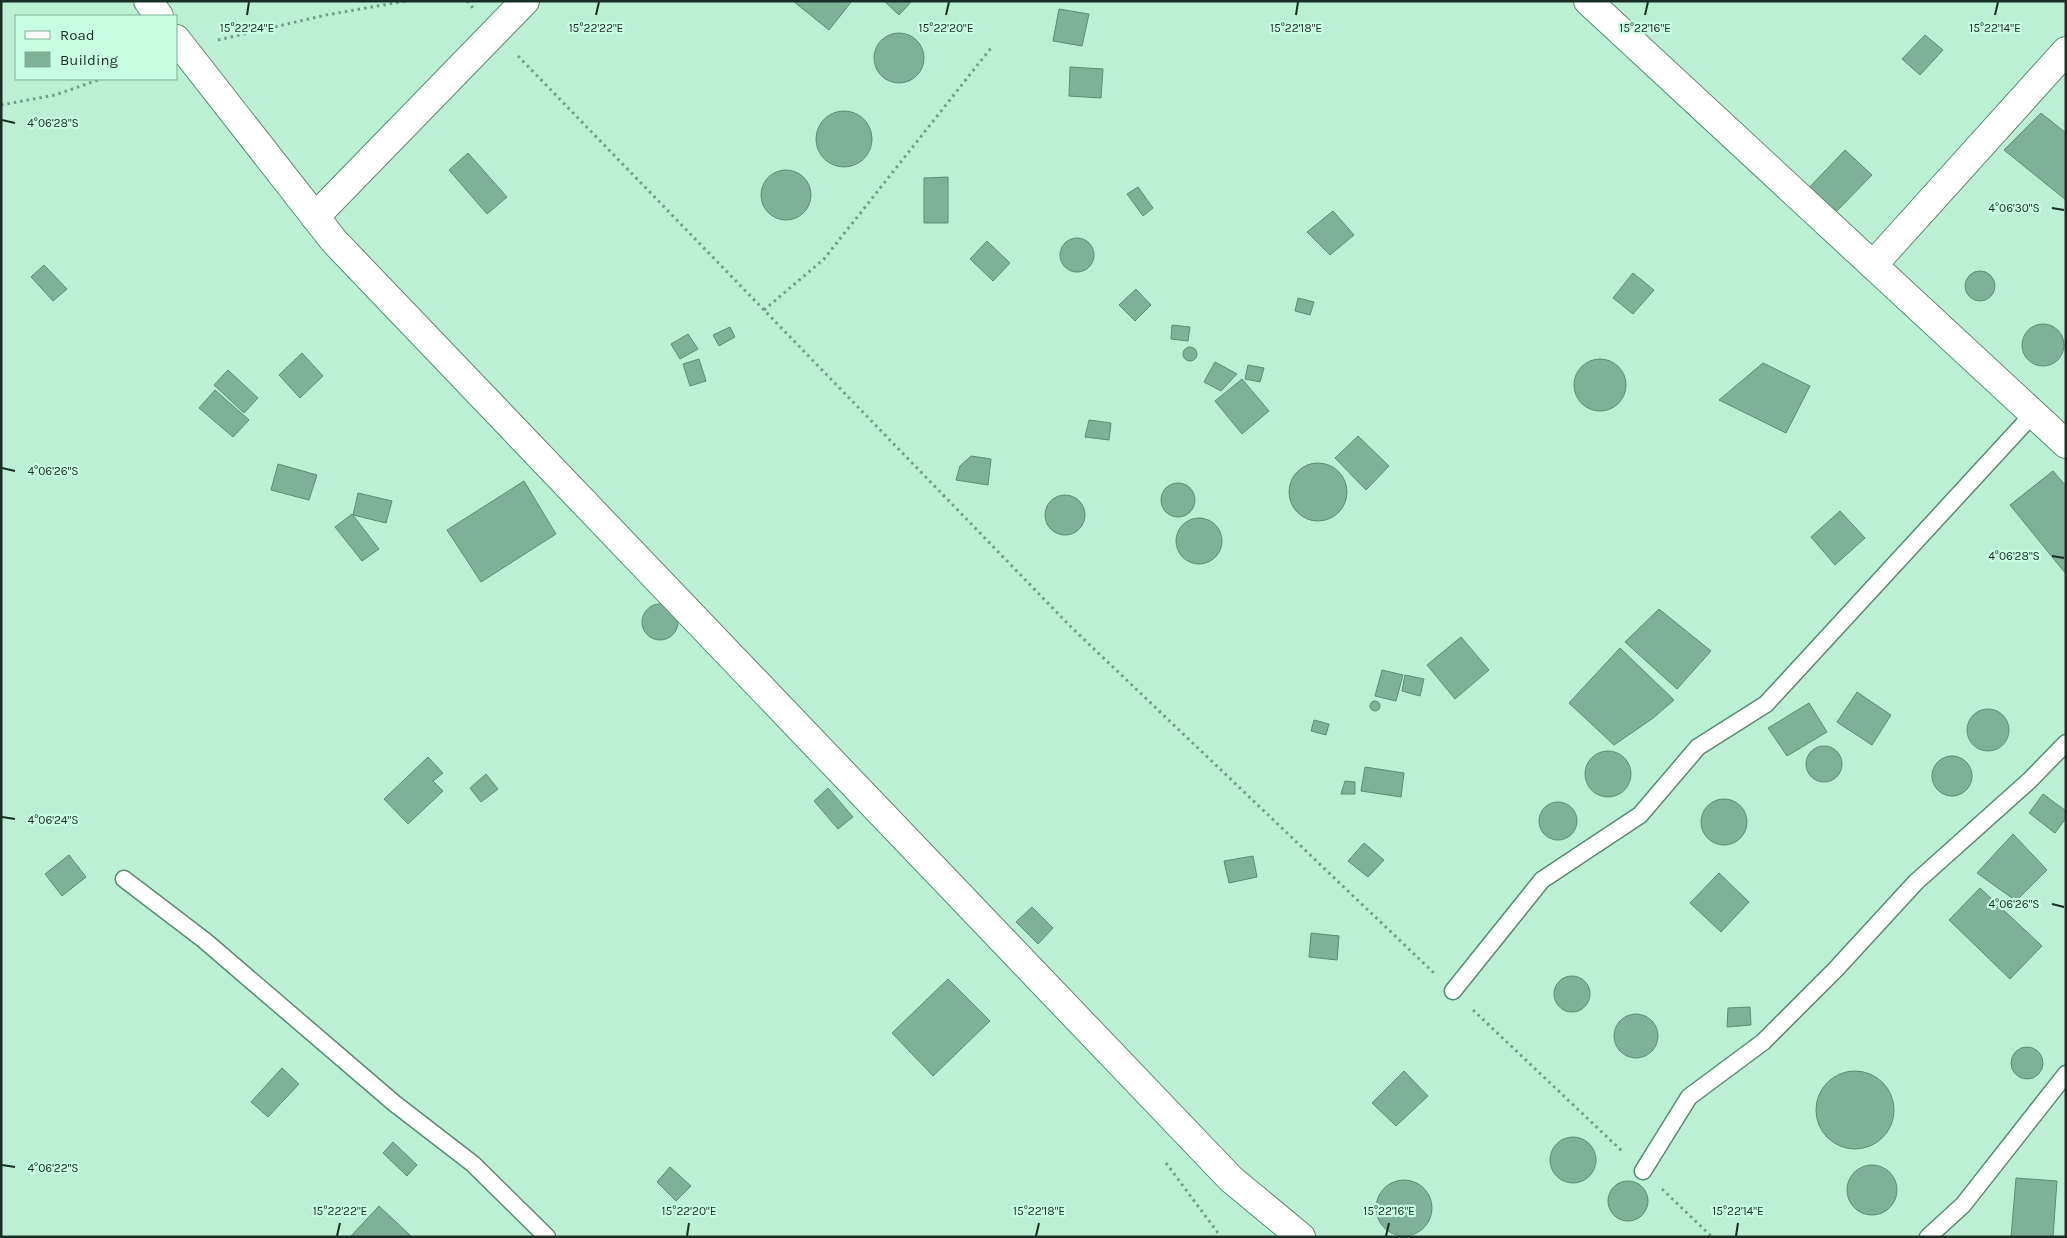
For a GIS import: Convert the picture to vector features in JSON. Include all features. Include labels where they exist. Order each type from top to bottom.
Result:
[{"type":"street","points":[[148,1],[158,15]]},
{"type":"street","points":[[315,217],[525,1]]},
{"type":"street","points":[[1588,1],[2066,444]]},
{"type":"street","points":[[180,44],[334,241],[1231,1179],[1300,1237]]},
{"type":"street","points":[[1873,265],[2066,51]]},
{"type":"lane","points":[[1453,991],[1542,880],[1640,815],[1698,747],[1766,704],[2033,414]]},
{"type":"lane","points":[[1643,1171],[1689,1097],[1763,1042],[1836,969],[1916,882],[2030,780],[2066,743]]},
{"type":"lane","points":[[124,879],[204,940],[394,1104],[473,1164],[547,1237]]},
{"type":"lane","points":[[1928,1237],[1963,1205],[2066,1074]]},
{"type":"path","points":[[180,44],[406,1]]},
{"type":"path","points":[[467,1],[1071,627],[1712,1237]]},
{"type":"path","points":[[764,310],[824,259],[991,48]]},
{"type":"path","points":[[1,105],[55,95],[98,80]]},
{"type":"building","points":[[793,1],[852,1],[829,30]]},
{"type":"building","points":[[884,1],[912,1],[899,15]]},
{"type":"building","points":[[1059,9],[1089,14],[1082,46],[1053,41]]},
{"type":"building","points":[[899,33],[913,37],[920,44],[924,58],[920,72],[913,79],[899,83],[885,79],[878,72],[874,58],[878,44],[885,37]]},
{"type":"building","points":[[1925,35],[1943,50],[1920,75],[1902,59]]},
{"type":"building","points":[[1070,67],[1103,69],[1101,98],[1069,96]]},
{"type":"building","points":[[844,111],[859,116],[867,124],[872,139],[867,154],[859,162],[844,167],[829,162],[821,154],[816,139],[821,124],[829,116]]},
{"type":"building","points":[[2041,113],[2066,133],[2066,200],[2004,150]]},
{"type":"building","points":[[1845,150],[1872,175],[1828,220],[1802,195]]},
{"type":"building","points":[[468,153],[507,197],[487,214],[449,170]]},
{"type":"building","points":[[786,170],[800,174],[807,181],[811,195],[807,209],[800,216],[786,220],[772,216],[765,209],[761,195],[765,181],[772,174]]},
{"type":"building","points":[[948,177],[948,223],[924,223],[924,178]]},
{"type":"building","points":[[1138,187],[1153,208],[1143,216],[1127,194]]},
{"type":"building","points":[[1333,211],[1354,235],[1330,255],[1307,232]]},
{"type":"building","points":[[1077,238],[1089,243],[1094,255],[1089,267],[1077,272],[1065,267],[1060,255],[1065,243]]},
{"type":"building","points":[[987,241],[1010,263],[993,281],[970,259]]},
{"type":"building","points":[[44,265],[67,289],[53,301],[31,277]]},
{"type":"building","points":[[1980,271],[1990,276],[1995,286],[1990,296],[1980,301],[1970,296],[1965,286],[1970,276]]},
{"type":"building","points":[[1633,273],[1654,290],[1633,314],[1613,298]]},
{"type":"building","points":[[1136,289],[1151,305],[1135,321],[1119,305]]},
{"type":"building","points":[[1298,298],[1314,302],[1310,315],[1295,311]]},
{"type":"building","points":[[2047,324],[2055,327],[2061,333],[2064,345],[2061,357],[2055,363],[2039,366],[2031,363],[2025,357],[2022,341],[2025,333],[2031,327]]},
{"type":"building","points":[[1172,325],[1190,327],[1188,341],[1171,339]]},
{"type":"building","points":[[730,327],[735,337],[719,346],[713,335]]},
{"type":"building","points":[[688,334],[698,349],[680,359],[671,344]]},
{"type":"building","points":[[1190,347],[1195,349],[1197,354],[1195,359],[1190,361],[1185,359],[1183,354],[1185,349]]},
{"type":"building","points":[[302,353],[323,376],[300,398],[279,375]]},
{"type":"building","points":[[699,359],[706,381],[690,386],[683,364]]},
{"type":"building","points":[[1600,359],[1610,361],[1618,367],[1624,375],[1626,385],[1624,395],[1618,403],[1610,409],[1600,411],[1590,409],[1582,403],[1576,395],[1574,385],[1576,375],[1582,367],[1590,361]]},
{"type":"building","points":[[1215,362],[1237,374],[1221,391],[1204,382]]},
{"type":"building","points":[[1763,363],[1810,386],[1786,433],[1719,400]]},
{"type":"building","points":[[1248,365],[1264,368],[1260,382],[1245,379]]},
{"type":"building","points":[[228,370],[258,398],[244,413],[214,385]]},
{"type":"building","points":[[1242,379],[1269,411],[1242,434],[1215,401]]},
{"type":"building","points":[[215,390],[249,420],[233,437],[199,408]]},
{"type":"building","points":[[1089,420],[1111,423],[1109,440],[1085,437]]},
{"type":"building","points":[[1358,436],[1389,466],[1366,490],[1335,458]]},
{"type":"building","points":[[971,456],[991,459],[988,485],[956,480],[960,466]]},
{"type":"building","points":[[1318,463],[1334,468],[1342,476],[1347,492],[1342,508],[1334,516],[1318,521],[1302,516],[1294,508],[1289,492],[1294,476],[1302,468]]},
{"type":"building","points":[[278,464],[317,475],[309,500],[271,490]]},
{"type":"building","points":[[2053,471],[2066,486],[2066,574],[2010,505]]},
{"type":"building","points":[[524,481],[556,534],[481,582],[447,530]]},
{"type":"building","points":[[1178,483],[1185,484],[1190,488],[1194,493],[1194,507],[1190,512],[1185,516],[1178,517],[1171,516],[1166,512],[1162,507],[1161,500],[1162,493],[1166,488],[1171,484]]},
{"type":"building","points":[[358,493],[392,501],[386,523],[353,515]]},
{"type":"building","points":[[1069,495],[1076,498],[1082,504],[1085,515],[1084,523],[1076,532],[1069,535],[1061,535],[1054,532],[1046,523],[1045,511],[1048,504],[1057,496]]},
{"type":"building","points":[[1840,511],[1865,538],[1835,565],[1811,537]]},
{"type":"building","points":[[352,514],[379,549],[362,561],[335,527]]},
{"type":"building","points":[[1195,518],[1203,518],[1212,522],[1218,528],[1222,541],[1218,554],[1212,560],[1203,564],[1195,564],[1186,560],[1180,554],[1176,545],[1176,537],[1180,528],[1186,522]]},
{"type":"building","points":[[660,604],[667,605],[673,609],[677,615],[677,629],[673,635],[667,639],[660,640],[653,639],[647,635],[643,629],[642,622],[643,615],[647,609],[653,605]]},
{"type":"building","points":[[1659,609],[1711,651],[1677,689],[1625,642]]},
{"type":"building","points":[[1461,637],[1489,670],[1455,699],[1427,665]]},
{"type":"building","points":[[1620,648],[1674,700],[1652,719],[1614,745],[1569,703]]},
{"type":"building","points":[[1382,670],[1403,675],[1396,701],[1375,696]]},
{"type":"building","points":[[1405,675],[1424,679],[1420,696],[1402,691]]},
{"type":"building","points":[[1857,692],[1891,715],[1872,745],[1837,722]]},
{"type":"building","points":[[1375,701],[1380,706],[1375,711],[1370,706]]},
{"type":"building","points":[[1809,703],[1827,732],[1787,756],[1768,728]]},
{"type":"building","points":[[1988,709],[2003,715],[2009,730],[2003,745],[1988,751],[1973,745],[1967,730],[1973,715]]},
{"type":"building","points":[[1314,720],[1329,724],[1326,735],[1311,731]]},
{"type":"building","points":[[1824,746],[1837,751],[1842,764],[1837,777],[1824,782],[1811,777],[1806,764],[1811,751]]},
{"type":"building","points":[[1613,751],[1625,757],[1630,765],[1630,783],[1625,791],[1617,796],[1603,797],[1591,791],[1586,783],[1585,769],[1591,757],[1599,752]]},
{"type":"building","points":[[1952,756],[1966,762],[1972,776],[1966,790],[1952,796],[1938,790],[1932,776],[1938,762]]},
{"type":"building","points":[[428,757],[443,773],[433,781],[443,791],[408,824],[384,799]]},
{"type":"building","points":[[1365,767],[1404,773],[1401,797],[1361,791]]},
{"type":"building","points":[[486,774],[498,789],[481,802],[470,788]]},
{"type":"building","points":[[1345,781],[1355,782],[1355,794],[1341,794]]},
{"type":"building","points":[[828,788],[853,817],[838,829],[814,801]]},
{"type":"building","points":[[2043,794],[2066,811],[2066,818],[2055,833],[2029,813]]},
{"type":"building","points":[[1719,799],[1729,799],[1743,809],[1747,822],[1743,835],[1737,841],[1729,845],[1719,845],[1705,835],[1701,827],[1701,817],[1711,803]]},
{"type":"building","points":[[1558,802],[1571,808],[1577,821],[1571,834],[1558,840],[1545,834],[1539,821],[1545,808]]},
{"type":"building","points":[[2013,834],[2047,870],[2016,901],[1977,873]]},
{"type":"building","points":[[1364,843],[1384,860],[1368,877],[1348,861]]},
{"type":"building","points":[[69,855],[86,877],[62,896],[45,874]]},
{"type":"building","points":[[1253,856],[1257,877],[1229,883],[1224,861]]},
{"type":"building","points":[[1719,873],[1749,902],[1721,932],[1690,903]]},
{"type":"building","points":[[1980,888],[2042,946],[2010,979],[1949,920]]},
{"type":"building","points":[[1032,907],[1053,928],[1038,944],[1016,922]]},
{"type":"building","points":[[1311,933],[1339,936],[1337,960],[1309,957]]},
{"type":"building","points":[[1572,976],[1579,977],[1585,981],[1589,987],[1589,1001],[1585,1007],[1579,1011],[1572,1012],[1565,1011],[1559,1007],[1555,1001],[1554,994],[1555,987],[1559,981],[1565,977]]},
{"type":"building","points":[[948,979],[990,1021],[933,1076],[892,1033]]},
{"type":"building","points":[[1750,1007],[1751,1025],[1727,1027],[1728,1008]]},
{"type":"building","points":[[1632,1014],[1640,1014],[1652,1020],[1658,1036],[1652,1052],[1640,1058],[1632,1058],[1620,1052],[1614,1040],[1614,1032],[1620,1020]]},
{"type":"building","points":[[2027,1047],[2039,1051],[2043,1063],[2039,1075],[2027,1079],[2015,1075],[2011,1063],[2015,1051]]},
{"type":"building","points":[[282,1068],[299,1084],[268,1117],[251,1102]]},
{"type":"building","points":[[1404,1071],[1428,1096],[1396,1126],[1372,1103]]},
{"type":"building","points":[[1855,1071],[1870,1074],[1887,1088],[1891,1095],[1894,1110],[1891,1125],[1877,1142],[1870,1146],[1855,1149],[1840,1146],[1823,1132],[1819,1125],[1816,1110],[1819,1095],[1833,1078],[1840,1074]]},
{"type":"building","points":[[1573,1137],[1586,1141],[1592,1147],[1596,1160],[1592,1173],[1586,1179],[1573,1183],[1560,1179],[1554,1173],[1550,1160],[1554,1147],[1560,1141]]},
{"type":"building","points":[[393,1142],[417,1165],[407,1176],[383,1153]]},
{"type":"building","points":[[1867,1165],[1877,1165],[1890,1172],[1897,1185],[1897,1195],[1890,1208],[1877,1215],[1867,1215],[1858,1211],[1851,1204],[1847,1195],[1847,1185],[1851,1176],[1858,1169]]},
{"type":"building","points":[[670,1167],[691,1186],[676,1201],[657,1182]]},
{"type":"building","points":[[2016,1178],[2057,1181],[2053,1237],[2011,1237]]},
{"type":"building","points":[[1404,1180],[1415,1182],[1424,1188],[1430,1197],[1432,1208],[1430,1219],[1424,1228],[1415,1234],[1404,1236],[1393,1234],[1384,1228],[1378,1219],[1376,1208],[1378,1197],[1384,1188],[1393,1182]]},
{"type":"building","points":[[1632,1181],[1639,1184],[1645,1190],[1648,1201],[1647,1209],[1639,1218],[1632,1221],[1624,1221],[1617,1218],[1609,1209],[1608,1197],[1611,1190],[1620,1182]]},
{"type":"building","points":[[379,1206],[412,1237],[350,1237]]}]
